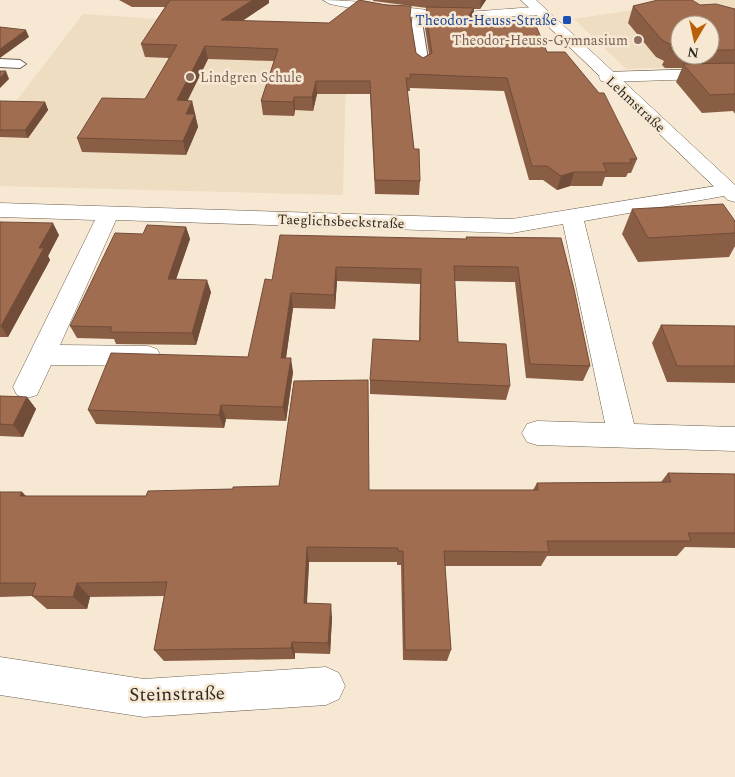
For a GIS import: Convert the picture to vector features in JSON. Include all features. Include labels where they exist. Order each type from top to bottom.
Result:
[{"type":"street","points":[[330,0],[386,11],[455,16],[533,5]]},
{"type":"street","name":"Lehmstraße","points":[[533,5],[607,77],[732,193]]},
{"type":"street","points":[[607,77],[735,73]]},
{"type":"street","name":"Taeglichsbeckstraße","points":[[0,210],[512,226],[732,193]]},
{"type":"street","points":[[27,387],[109,213]]},
{"type":"street","points":[[572,216],[622,435]]},
{"type":"street","points":[[42,355],[168,357]]},
{"type":"street","points":[[537,432],[735,439]]},
{"type":"street","name":"Steinstraße","points":[[0,676],[144,698],[326,686]]},
{"type":"lane","points":[[419,14],[417,28],[423,66]]},
{"type":"lane","points":[[0,64],[20,64]]},
{"type":"shaded area","name":"Theodor-Heuss-Gymnasium","points":[[658,0],[735,0],[735,65],[626,69],[574,19],[665,5]]},
{"type":"shaded area","name":"Lindgren Schule","points":[[83,14],[347,32],[343,195],[0,186],[0,122]]},
{"type":"building","points":[[170,0],[253,0],[221,20],[329,23],[359,0],[386,5],[411,6],[410,16],[416,53],[423,58],[432,53],[426,15],[427,7],[474,8],[465,21],[534,21],[547,52],[565,52],[599,93],[604,93],[637,159],[630,159],[631,163],[603,163],[607,172],[574,172],[561,176],[547,166],[532,166],[507,78],[410,74],[411,78],[406,78],[414,149],[419,149],[420,181],[375,180],[370,81],[316,81],[312,97],[294,97],[293,102],[261,101],[278,49],[205,46],[177,100],[192,101],[186,114],[195,114],[183,141],[77,138],[102,98],[145,99],[177,45],[141,44]]},
{"type":"building","points":[[658,0],[692,0],[700,5],[716,4],[735,9],[735,50],[720,50],[720,15],[670,15],[670,44],[662,40],[633,6]]},
{"type":"building","points":[[0,27],[26,30],[0,49]]},
{"type":"building","points":[[720,63],[735,63],[735,94],[710,95],[684,65],[720,65]]},
{"type":"building","points":[[0,71],[6,71],[0,78]]},
{"type":"building","points":[[0,101],[45,102],[25,130],[0,130]]},
{"type":"building","points":[[723,204],[735,221],[735,233],[648,238],[632,209]]},
{"type":"building","points":[[0,222],[53,223],[39,248],[44,248],[1,326],[0,326]]},
{"type":"building","points":[[147,225],[186,227],[168,279],[207,280],[192,333],[110,332],[112,327],[70,326],[115,233],[143,234]]},
{"type":"building","points":[[280,235],[467,239],[466,237],[561,238],[590,366],[530,364],[518,267],[454,266],[458,342],[506,344],[510,386],[370,380],[373,339],[420,341],[421,269],[336,267],[334,295],[291,293],[281,358],[291,358],[283,407],[221,405],[219,415],[88,410],[111,353],[248,357],[265,279],[272,280]]},
{"type":"building","points":[[661,325],[735,326],[735,366],[677,366]]},
{"type":"building","points":[[368,380],[369,490],[538,490],[537,483],[671,482],[668,473],[735,474],[735,533],[688,533],[691,541],[547,541],[549,552],[444,551],[451,650],[405,650],[403,551],[398,551],[398,548],[307,547],[304,603],[331,604],[328,643],[292,642],[291,648],[154,650],[167,582],[77,583],[73,597],[32,596],[36,583],[0,583],[0,492],[22,492],[20,496],[146,496],[148,491],[279,486],[294,381]]},
{"type":"building","points":[[0,396],[27,397],[13,425],[0,424]]},
{"type":"place","name":"Theodor-Heuss-Straße","points":[[567,20]]},
{"type":"place","name":"Theodor-Heuss-Gymnasium","points":[[638,40]]},
{"type":"place","name":"Lindgren Schule","points":[[190,77]]}]
